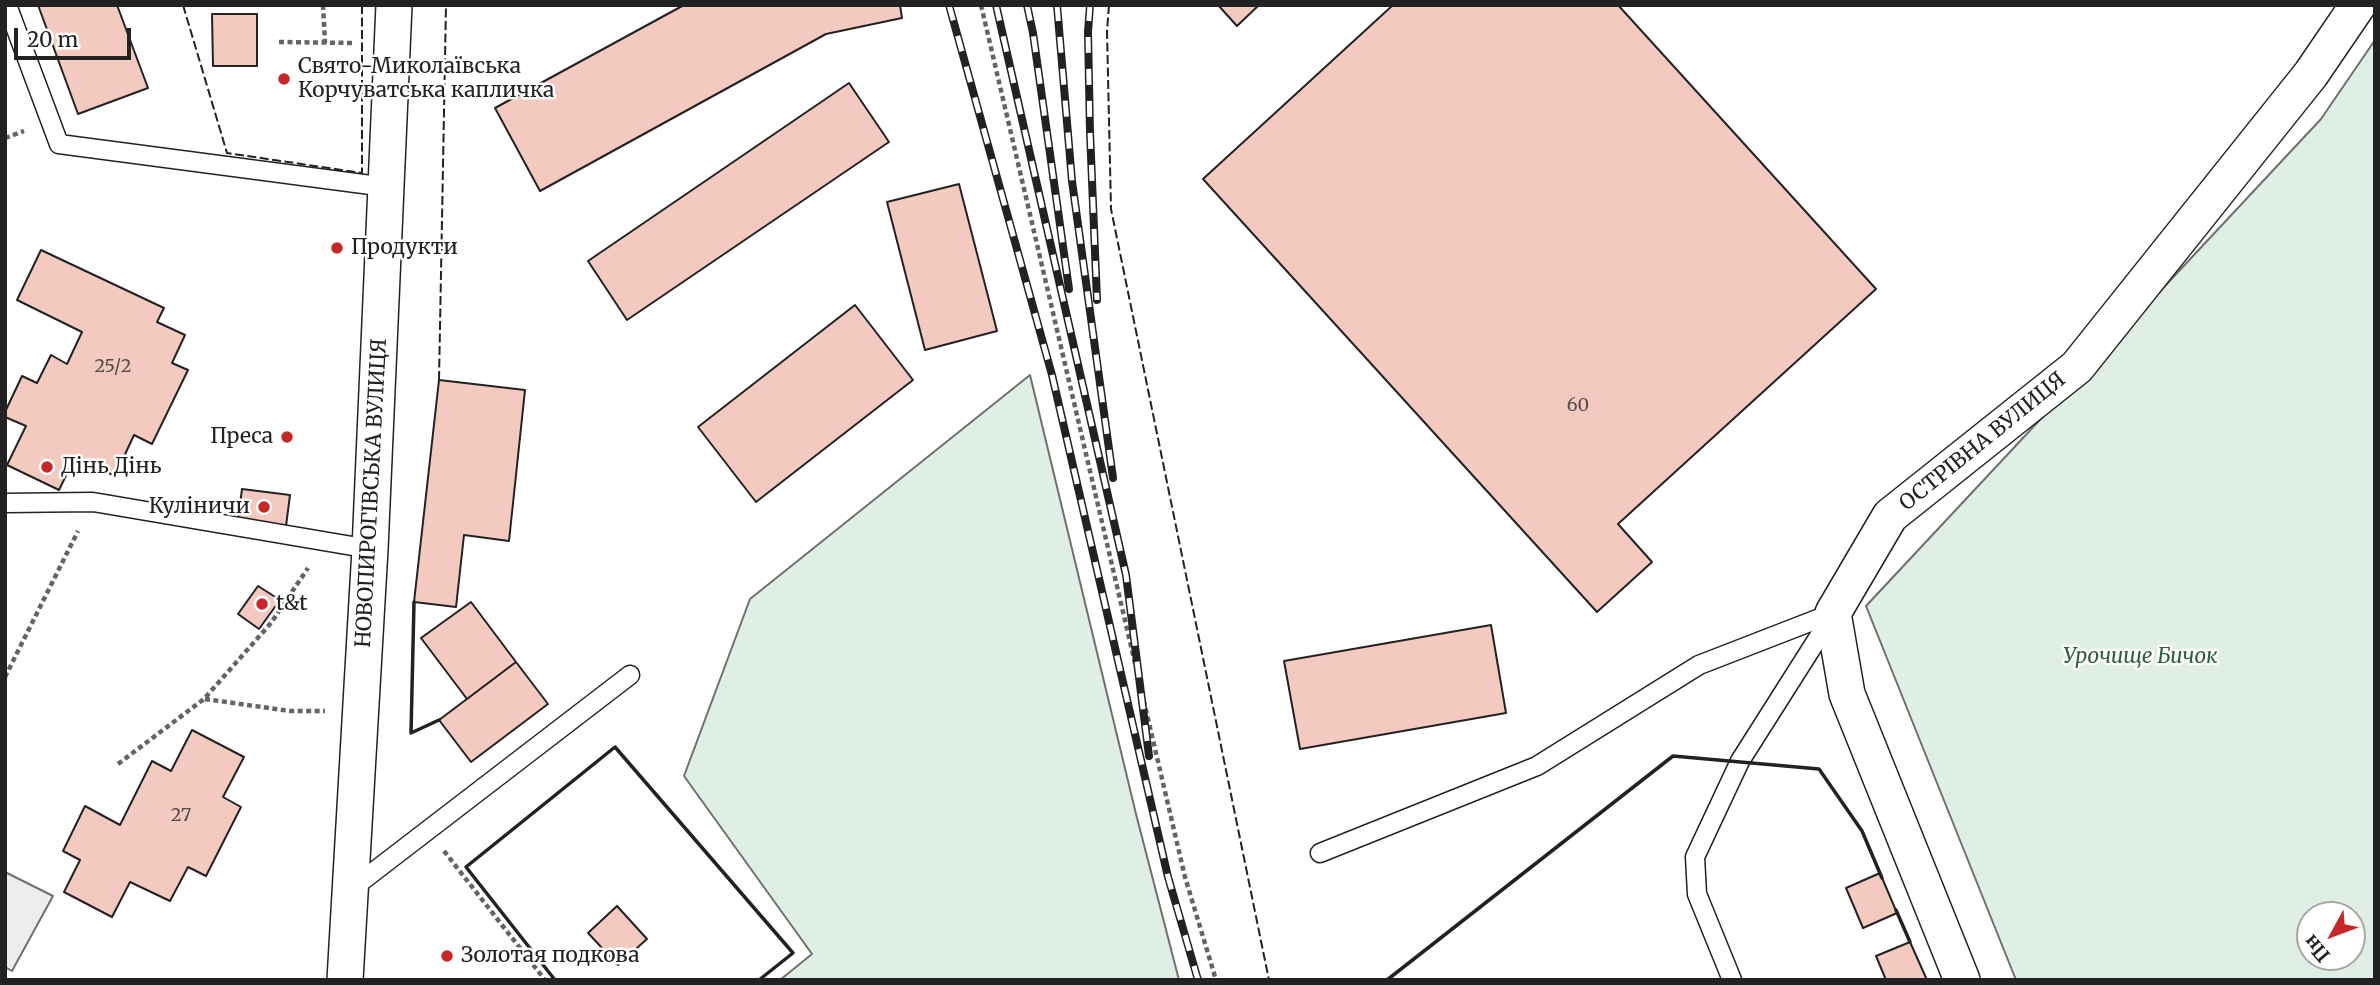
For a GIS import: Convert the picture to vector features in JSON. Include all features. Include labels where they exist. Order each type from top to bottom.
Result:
[{"type":"street","name":"НОВОПИРОГІВСЬКА ВУЛИЦЯ","points":[[345,980],[370,549],[394,5]]},
{"type":"street","name":"ОСТРІВНА ВУЛИЦЯ","points":[[1833,613],[1890,516],[2077,367],[2311,74],[2358,5]]},
{"type":"street","points":[[1833,613],[1847,694],[1962,980]]},
{"type":"lane","points":[[7,5],[59,144],[386,187]]},
{"type":"lane","points":[[5,503],[93,502],[370,549]]},
{"type":"lane","points":[[1320,853],[1537,766],[1699,665],[1833,613]]},
{"type":"lane","points":[[1731,980],[1697,894],[1695,857],[1740,761],[1833,613]]},
{"type":"lane","points":[[350,890],[630,675]]},
{"type":"path","points":[[323,5],[325,43]]},
{"type":"path","points":[[981,5],[1185,877],[1216,980]]},
{"type":"path","points":[[279,43],[362,43]]},
{"type":"path","points":[[5,677],[93,502]]},
{"type":"path","points":[[118,764],[204,699],[271,623],[327,542]]},
{"type":"path","points":[[204,699],[290,711],[331,711]]},
{"type":"path","points":[[427,830],[545,980]]},
{"type":"green space","name":"Урочище Бичок","points":[[2375,40],[2375,980],[2016,980],[1866,606],[2321,119]]},
{"type":"green space","points":[[1030,375],[1179,980],[780,980],[812,954],[684,776],[750,599]]},
{"type":"shaded area","points":[[5,872],[53,896],[12,971],[5,967]]},
{"type":"building","points":[[38,5],[117,5],[148,88],[78,114]]},
{"type":"building","points":[[684,5],[900,5],[902,18],[826,34],[540,191],[495,108]]},
{"type":"building","points":[[1218,5],[1259,5],[1237,26]]},
{"type":"building","points":[[1393,5],[1618,5],[1876,289],[1618,524],[1652,562],[1597,612],[1203,179]]},
{"type":"building","name":"Свято-Миколаївська Корчуватська капличка","points":[[212,14],[257,14],[257,66],[213,66]]},
{"type":"building","points":[[849,83],[889,142],[627,320],[588,261]]},
{"type":"building","points":[[959,184],[997,331],[925,350],[887,202]]},
{"type":"building","points":[[41,250],[164,308],[157,322],[185,335],[172,363],[188,370],[152,444],[134,435],[115,476],[75,457],[59,490],[7,465],[26,426],[5,417],[22,376],[37,383],[51,355],[67,364],[82,332],[17,300]]},
{"type":"building","points":[[855,305],[913,380],[756,502],[698,427]]},
{"type":"building","points":[[439,380],[525,390],[509,541],[464,535],[456,607],[414,602]]},
{"type":"building","name":"Куліничи","points":[[242,489],[290,495],[286,526],[238,520]]},
{"type":"building","points":[[258,586],[280,600],[259,629],[238,614]]},
{"type":"building","points":[[471,602],[516,662],[467,699],[421,638]]},
{"type":"building","points":[[1491,625],[1506,713],[1300,749],[1284,661]]},
{"type":"building","points":[[516,662],[548,704],[471,762],[439,720]]},
{"type":"building","points":[[192,730],[244,757],[223,797],[241,807],[206,876],[188,867],[170,901],[130,882],[112,917],[64,892],[80,860],[63,851],[85,806],[120,825],[152,761],[171,771]]},
{"type":"building","points":[[1880,873],[1897,913],[1863,928],[1846,888]]},
{"type":"building","points":[[617,906],[647,939],[618,965],[588,933]]},
{"type":"building","points":[[1910,942],[1927,980],[1886,980],[1876,956]]},
{"type":"railway","points":[[949,5],[1052,375],[1168,877],[1198,980]]},
{"type":"railway","points":[[996,5],[1126,575],[1149,756]]},
{"type":"railway","points":[[1027,5],[1069,289]]},
{"type":"railway","points":[[1057,5],[1072,181],[1113,478]]},
{"type":"railway","points":[[1090,5],[1090,132],[1097,300]]},
{"type":"fence","points":[[183,5],[227,153],[362,173],[362,5]]},
{"type":"fence","points":[[439,380],[446,5]]},
{"type":"fence","points":[[1109,5],[1107,31],[1111,209],[1269,980]]},
{"type":"wall","points":[[414,602],[411,733],[439,720]]},
{"type":"wall","points":[[555,980],[466,867],[615,747],[793,953],[759,980]]},
{"type":"wall","points":[[1387,980],[1673,756],[1819,769],[1862,831],[1882,878]]},
{"type":"wall","points":[[1896,910],[1910,942]]},
{"type":"place","name":"Свято-Миколаївська Корчуватська капличка","points":[[284,79]]},
{"type":"place","name":"Продукти","points":[[337,248]]},
{"type":"place","name":"Преса","points":[[287,437]]},
{"type":"place","name":"Дінь Дінь","points":[[47,467]]},
{"type":"place","name":"Куліничи","points":[[264,507]]},
{"type":"place","name":"t&t","points":[[262,604]]},
{"type":"place","name":"Золотая подкова","points":[[447,956]]}]
